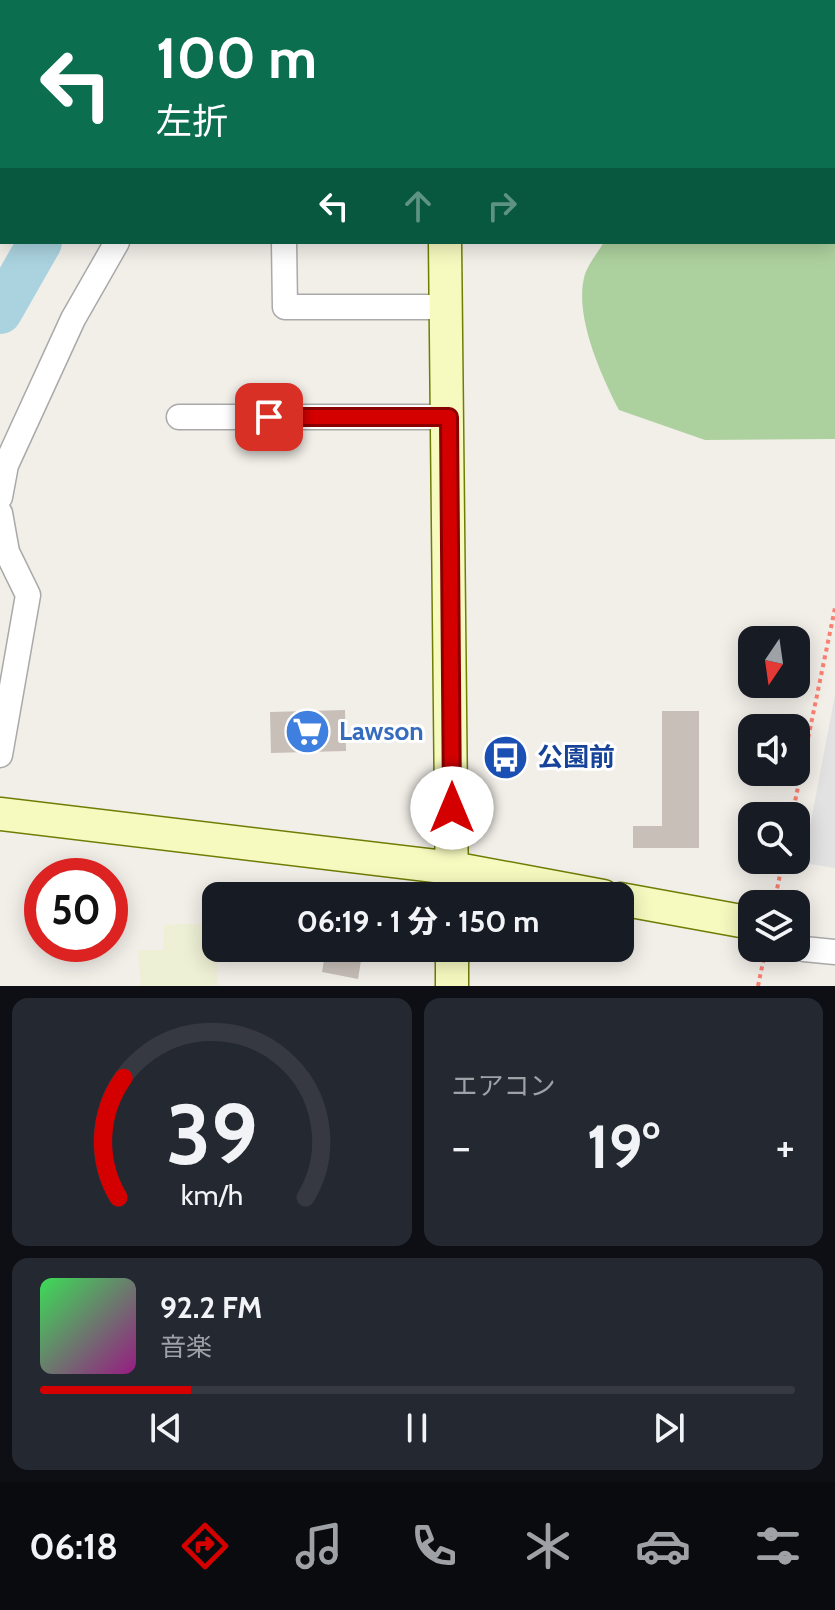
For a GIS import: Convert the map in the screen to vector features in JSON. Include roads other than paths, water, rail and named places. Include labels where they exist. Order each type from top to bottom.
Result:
[{"type":"street","points":[[0,497],[12,451],[73,319],[116,244]]},
{"type":"street","points":[[284,244],[285,307],[448,307]]},
{"type":"street","points":[[0,814],[452,882],[445,244]]},
{"type":"street","points":[[179,417],[449,417]]},
{"type":"street","points":[[0,513],[7,552],[28,595],[0,755]]},
{"type":"street","points":[[634,902],[738,920]]},
{"type":"street","points":[[810,950],[835,952]]},
{"type":"street","points":[[452,962],[452,986]]},
{"type":"waterway","points":[[0,312],[39,244]]},
{"type":"place","name":"Lawson","points":[[308,731]]},
{"type":"place","name":"公園前","points":[[506,757]]}]
